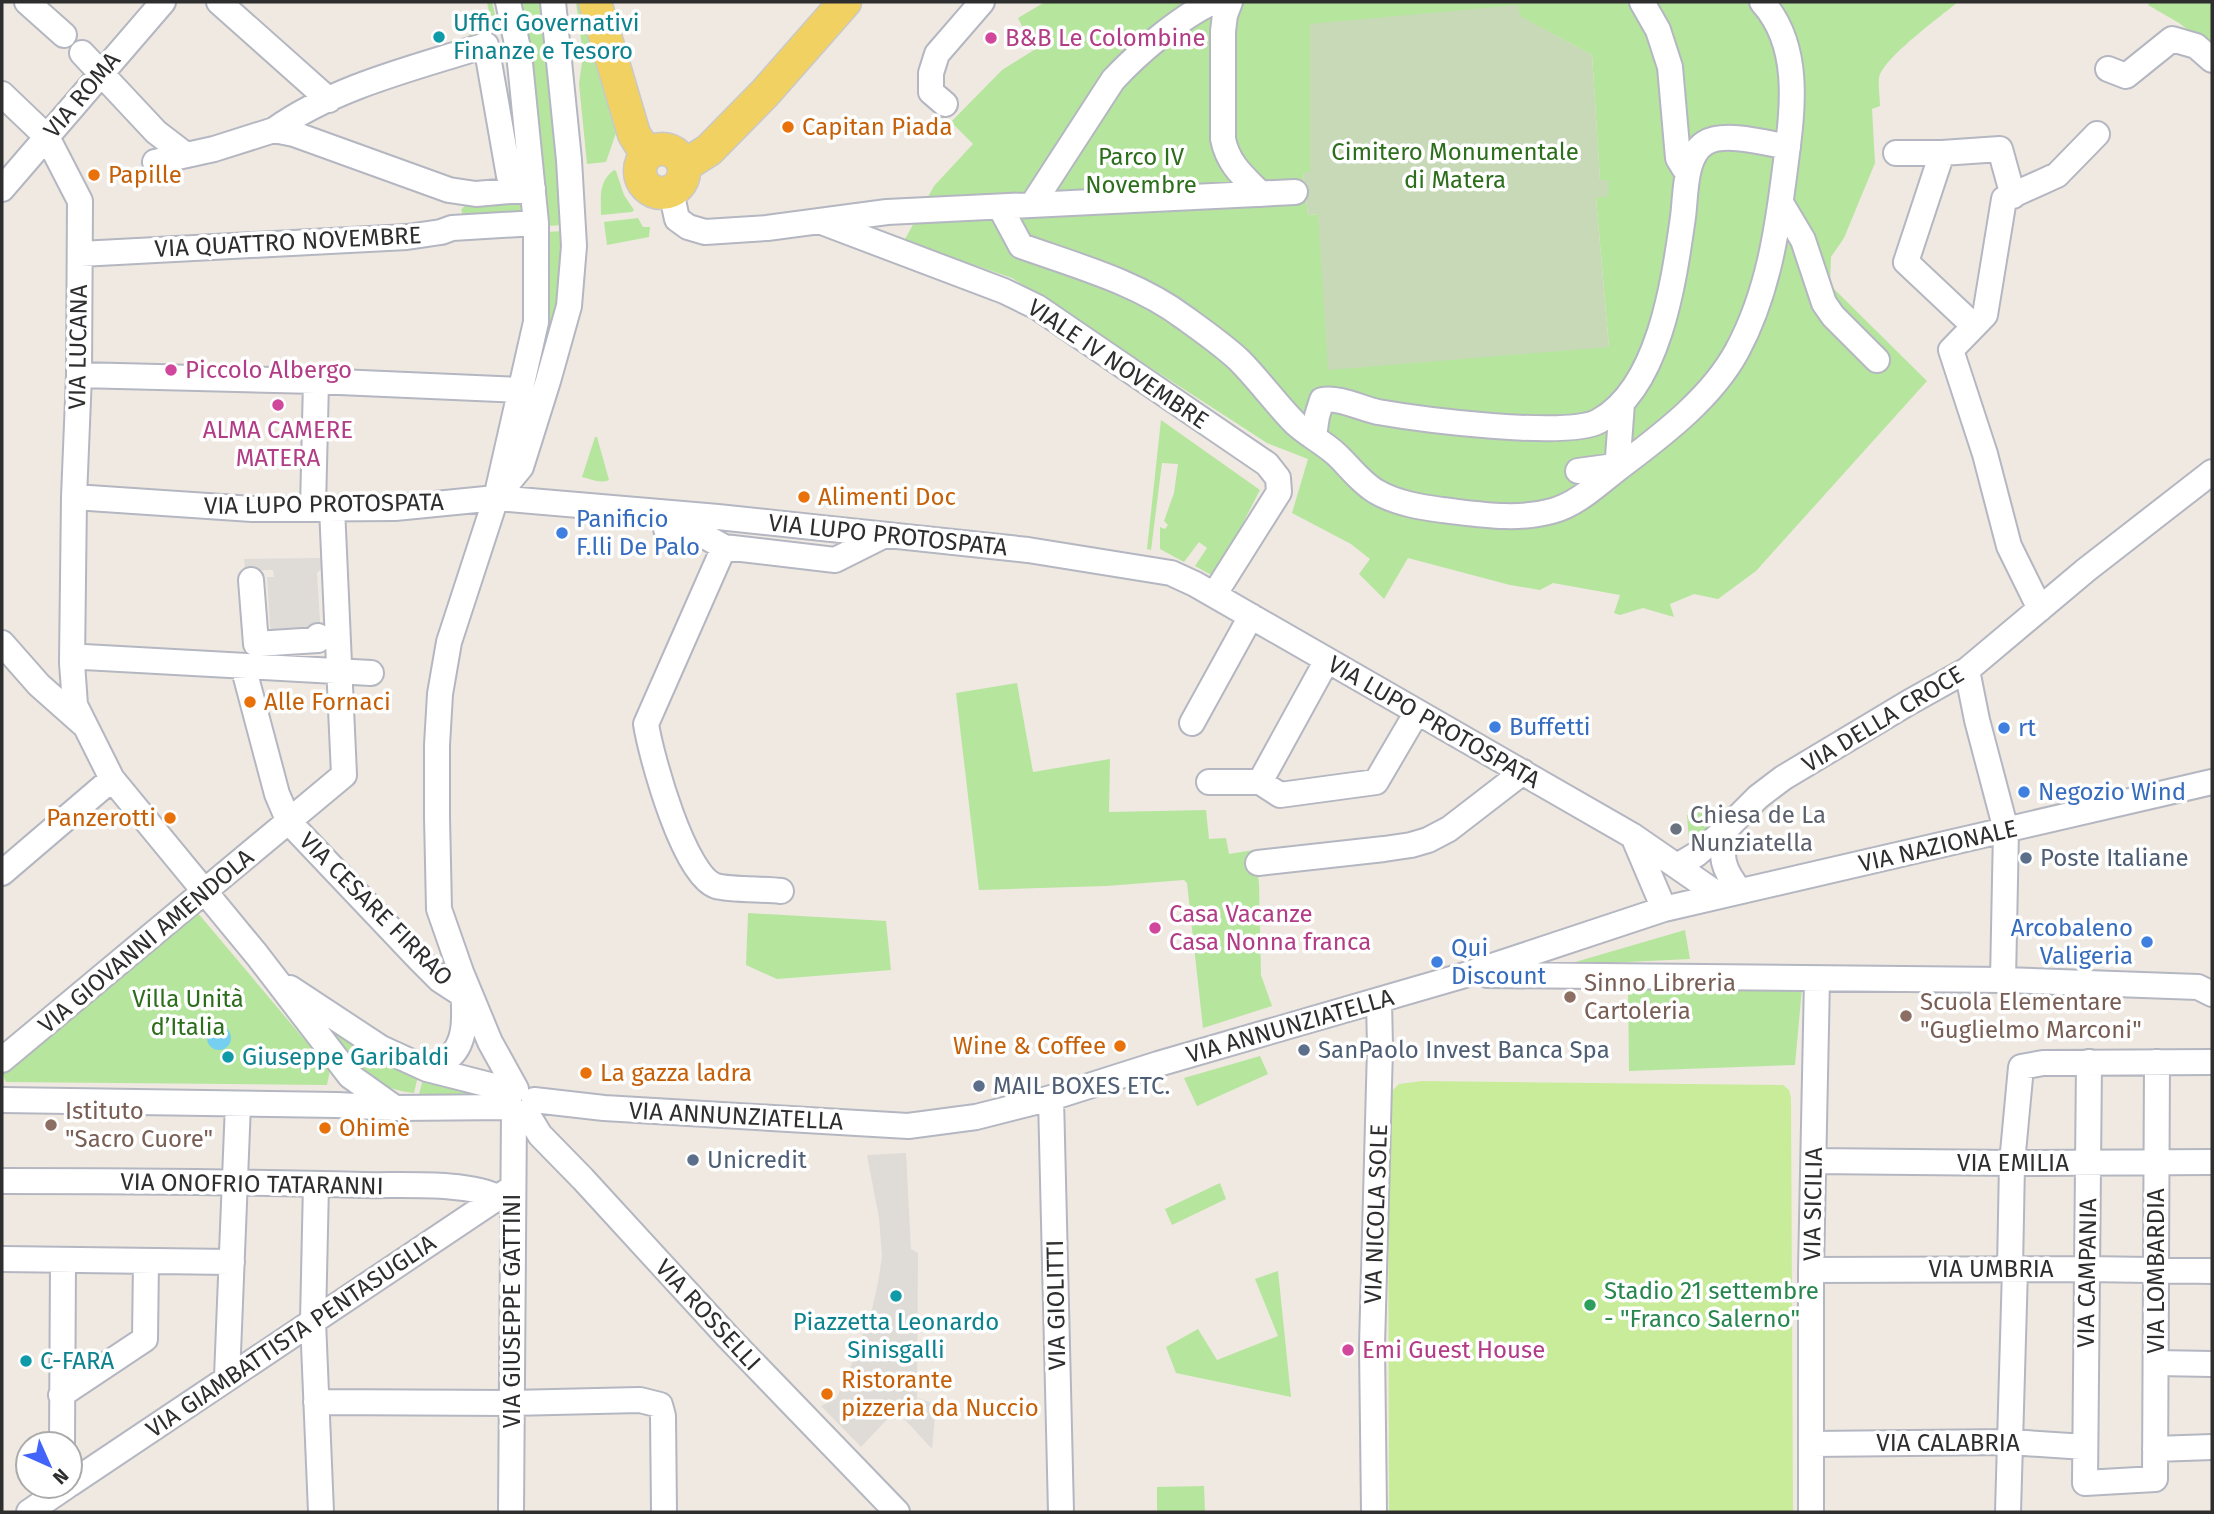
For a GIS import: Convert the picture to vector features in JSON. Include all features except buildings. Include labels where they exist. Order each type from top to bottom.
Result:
[{"type":"main road","points":[[595,2],[634,134],[647,155],[640,168],[644,183],[656,192],[677,179],[737,122],[845,2]]},
{"type":"street","points":[[27,2],[64,35]]},
{"type":"street","name":"VIA ROMA","points":[[2,189],[163,2]]},
{"type":"street","points":[[219,2],[329,100]]},
{"type":"street","name":"VIA ROSSELLI","points":[[508,2],[519,53],[536,223],[536,322],[496,498],[449,642],[440,694],[437,745],[439,909],[462,984],[519,1102],[540,1135],[727,1336],[897,1512]]},
{"type":"street","points":[[1032,205],[1113,80],[1127,65],[1196,9],[1213,2]]},
{"type":"street","points":[[1230,2],[1223,31],[1223,139],[1226,154],[1234,167],[1261,194]]},
{"type":"street","points":[[1642,2],[1658,30],[1670,67],[1678,158],[1684,167],[1689,169]]},
{"type":"street","points":[[1000,207],[1021,247],[1117,281],[1184,316],[1238,359],[1299,427],[1314,436],[1375,491],[1407,504],[1512,517],[1556,510],[1581,496],[1691,408],[1716,381],[1737,352],[1763,292],[1781,203],[1788,147],[1792,73],[1777,19],[1762,2]]},
{"type":"street","points":[[945,104],[931,92],[931,73],[937,54],[985,4]]},
{"type":"street","points":[[496,498],[521,467],[569,306],[574,246],[555,5]]},
{"type":"street","points":[[2108,69],[2126,76],[2172,39],[2196,46],[2212,60]]},
{"type":"street","points":[[155,162],[214,149],[274,130],[300,112],[363,86],[486,45],[509,176]]},
{"type":"street","points":[[82,53],[102,71],[156,132],[186,155]]},
{"type":"street","name":"VIA LUCANA","points":[[2,94],[47,137],[80,201],[72,663],[75,705],[88,729]]},
{"type":"street","points":[[274,130],[294,134],[449,190],[476,194],[533,189]]},
{"type":"street","points":[[2040,608],[2009,547],[1985,454],[1951,350],[1986,314],[2004,199],[2057,176],[2097,134]]},
{"type":"street","points":[[1314,436],[1322,400],[1330,398],[1369,410],[1409,417],[1520,427],[1583,427],[1598,422],[1622,403],[1634,388],[1658,344],[1679,245],[1689,169],[1697,150],[1713,139],[1727,138],[1788,147]]},
{"type":"street","points":[[1896,153],[2000,149],[2013,196]]},
{"type":"street","points":[[1942,153],[1906,262],[1974,326]]},
{"type":"street","name":"VIALE IV NOVEMBRE","points":[[677,179],[677,219],[688,227],[705,232],[767,228],[887,212],[1295,192]]},
{"type":"street","points":[[449,190],[452,228]]},
{"type":"street","points":[[1781,203],[1803,240],[1824,303],[1833,316],[1877,360]]},
{"type":"street","name":"VIALE IV NOVEMBRE","points":[[818,221],[1004,291],[1037,307],[1267,464],[1278,478],[1279,492],[1214,595]]},
{"type":"street","name":"VIA QUATTRO NOVEMBRE","points":[[80,254],[407,237],[452,228],[536,223]]},
{"type":"street","points":[[79,375],[521,390]]},
{"type":"street","points":[[316,381],[322,508],[340,672]]},
{"type":"street","points":[[1622,403],[1618,457],[1622,465]]},
{"type":"street","points":[[1578,471],[1622,465]]},
{"type":"street","name":"VIA DELLA CROCE","points":[[1677,866],[1696,854],[1758,797],[1783,778],[1967,670],[2086,570],[2212,472]]},
{"type":"street","name":"VIA LUPO PROTOSPATA","points":[[74,497],[252,509],[395,508],[496,498],[1028,550],[1171,573],[1523,772],[1633,836],[1677,866],[1730,894]]},
{"type":"street","points":[[640,510],[662,528],[697,532],[724,547],[835,560],[885,535]]},
{"type":"street","points":[[724,547],[646,724],[650,747],[674,821],[688,857],[700,875],[714,886],[781,891]]},
{"type":"street","points":[[251,580],[256,644],[247,661],[277,794],[289,822]]},
{"type":"street","points":[[1192,723],[1251,616]]},
{"type":"street","points":[[247,661],[290,641],[318,639],[318,636]]},
{"type":"street","points":[[290,641],[294,679]]},
{"type":"street","points":[[2,645],[39,685],[88,729],[112,779],[275,978],[350,1076],[395,1108]]},
{"type":"street","points":[[84,657],[247,661],[294,679],[340,672],[371,673]]},
{"type":"street","points":[[1260,782],[1327,660]]},
{"type":"street","points":[[1967,670],[1977,720],[2006,830],[2003,979]]},
{"type":"street","name":"VIA GIOVANNI AMENDOLA","points":[[2,1060],[344,775],[340,672]]},
{"type":"street","points":[[1209,782],[1260,782],[1280,795],[1376,782],[1417,712]]},
{"type":"street","points":[[1258,863],[1397,847],[1428,840],[1449,829],[1523,772]]},
{"type":"street","points":[[2,873],[112,779]]},
{"type":"street","name":"VIA NAZIONALE","points":[[1664,909],[2212,782]]},
{"type":"street","name":"VIA CESARE FIRRAO","points":[[289,822],[440,979],[462,984]]},
{"type":"street","points":[[1726,829],[1722,849],[1730,894]]},
{"type":"street","points":[[1633,836],[1664,909]]},
{"type":"street","name":"VIA ANNUNZIATELLA","points":[[519,1102],[908,1126],[976,1117],[1051,1098],[1158,1064],[1465,975],[1664,909]]},
{"type":"street","points":[[1465,975],[2003,979],[2198,987],[2212,994]]},
{"type":"street","points":[[275,978],[381,1048],[427,1069],[519,1102]]},
{"type":"street","name":"VIA SICILIA","points":[[1811,1512],[1811,1270],[1817,979]]},
{"type":"street","points":[[427,1069],[447,1060],[462,1039],[462,984]]},
{"type":"street","name":"VIA NICOLA SOLE","points":[[1374,1512],[1372,1346],[1380,1000]]},
{"type":"street","name":"VIA CAMPANIA","points":[[2089,1062],[2085,1483],[2155,1479]]},
{"type":"street","name":"VIA LOMBARDIA","points":[[2155,1479],[2157,1062]]},
{"type":"street","points":[[2008,1512],[2013,1269],[2012,1163],[2021,1067],[2043,1063],[2212,1062]]},
{"type":"street","name":"VIA GIOLITTI","points":[[1051,1098],[1061,1512]]},
{"type":"street","points":[[2,1100],[395,1108],[519,1102]]},
{"type":"street","name":"VIA GIUSEPPE GATTINI","points":[[511,1512],[506,1193],[519,1102]]},
{"type":"street","points":[[227,1377],[239,1104]]},
{"type":"street","name":"VIA EMILIA","points":[[1814,1161],[2212,1162]]},
{"type":"street","name":"VIA ONOFRIO TATARANNI","points":[[2,1181],[235,1182],[450,1188],[506,1193]]},
{"type":"street","points":[[316,1184],[313,1321],[321,1512]]},
{"type":"street","name":"VIA GIAMBATTISTA PENTASUGLIA","points":[[84,1467],[227,1377],[506,1193]]},
{"type":"street","points":[[2,1259],[232,1262]]},
{"type":"street","points":[[62,1430],[63,1260]]},
{"type":"street","points":[[61,1395],[145,1339],[146,1261]]},
{"type":"street","name":"VIA UMBRIA","points":[[1811,1270],[2212,1271]]},
{"type":"street","points":[[2156,1363],[2212,1364]]},
{"type":"street","points":[[316,1402],[511,1403],[640,1400],[660,1405],[663,1416],[664,1512]]},
{"type":"street","name":"VIA CALABRIA","points":[[1811,1444],[2010,1442],[2085,1447]]},
{"type":"street","points":[[2155,1449],[2212,1447]]},
{"type":"street","name":"VIA GIAMBATTISTA PENTASUGLIA","points":[[29,1512],[43,1500]]},
{"type":"green space","points":[[487,2],[492,2],[498,27],[470,37],[468,31],[489,12]]},
{"type":"green space","points":[[516,2],[545,2],[546,20],[523,26]]},
{"type":"green space","points":[[576,2],[583,2],[616,133],[606,162],[587,164],[579,84],[583,55]]},
{"type":"green space","name":"Parco IV Novembre","points":[[1045,2],[1958,2],[1901,49],[1890,60],[1879,78],[1880,106],[1872,109],[1875,163],[1844,238],[1831,257],[1830,285],[1927,381],[1756,571],[1718,599],[1694,594],[1670,604],[1674,617],[1643,608],[1620,615],[1614,613],[1620,595],[1553,583],[1540,590],[1510,585],[1408,558],[1384,599],[1359,574],[1370,559],[1351,544],[1292,513],[1308,459],[1267,443],[1012,278],[904,241],[934,186],[973,144],[951,122],[1002,70],[1034,50],[1018,18]],"holes":[[[1519,16],[1592,55],[1600,181],[1608,180],[1596,198],[1609,347],[1318,214],[1308,215],[1303,174],[1310,172]]]},
{"type":"green space","points":[[2150,2],[2212,2],[2212,48],[2179,23],[2148,5]]},
{"type":"green space","name":"Cimitero Monumentale di Matera","points":[[1518,5],[1520,16],[1592,55],[1600,180],[1609,180],[1608,196],[1596,198],[1609,347],[1328,370],[1318,214],[1308,215],[1303,174],[1310,171],[1310,24]]},
{"type":"green space","points":[[547,28],[564,225],[546,226],[524,32]]},
{"type":"green space","points":[[614,170],[624,195],[634,210],[601,215],[603,185]]},
{"type":"green space","points":[[518,200],[523,208],[522,213],[464,217],[461,210],[467,203]]},
{"type":"green space","points":[[638,218],[643,227],[650,227],[649,237],[607,245],[604,222]]},
{"type":"green space","points":[[564,231],[563,276],[545,370],[535,367],[546,232]]},
{"type":"green space","points":[[1161,420],[1260,490],[1215,577],[1195,566],[1207,548],[1199,542],[1184,562],[1160,549],[1160,527],[1165,529],[1168,525],[1164,521],[1174,493],[1178,464],[1162,463],[1151,550],[1147,549]]},
{"type":"green space","points":[[595,437],[609,480],[606,481],[582,477]]},
{"type":"green space","points":[[1017,683],[1033,772],[1110,759],[1109,812],[1206,810],[1209,839],[1226,838],[1229,854],[1254,850],[1259,883],[1261,975],[1272,1006],[1203,1028],[1187,883],[1184,880],[1106,886],[979,890],[956,693]]},
{"type":"green space","points":[[1712,810],[1719,823],[1697,847],[1689,841],[1687,815]]},
{"type":"green space","name":"Villa Unità d’Italia","points":[[197,912],[330,1070],[327,1085],[6,1082],[2,1073]]},
{"type":"green space","points":[[748,913],[886,921],[891,970],[777,979],[746,965]]},
{"type":"green space","points":[[1685,930],[1690,959],[1565,965]]},
{"type":"green space","points":[[1628,988],[1802,988],[1795,1065],[1629,1071]]},
{"type":"green space","points":[[316,1015],[419,1072],[414,1093],[396,1090],[368,1076],[346,1055]]},
{"type":"green space","points":[[1260,1056],[1268,1074],[1197,1106],[1184,1078]]},
{"type":"green space","points":[[424,1075],[504,1100],[419,1094]]},
{"type":"green space","name":"Stadio 21 settembre - \"Franco Salerno\"","points":[[1422,1081],[1783,1085],[1789,1090],[1793,1512],[1389,1512],[1388,1095],[1399,1084]]},
{"type":"green space","points":[[1220,1183],[1226,1199],[1172,1225],[1165,1209]]},
{"type":"green space","points":[[1278,1271],[1291,1397],[1176,1373],[1166,1347],[1198,1329],[1217,1360],[1278,1336],[1255,1279]]},
{"type":"green space","points":[[1204,1486],[1205,1512],[1157,1512],[1157,1487]]},
{"type":"shaded area","points":[[322,558],[322,568],[317,573],[321,636],[271,639],[267,577],[274,577],[273,570],[245,570],[244,559]]},
{"type":"shaded area","name":"Piazzetta Leonardo Sinisgalli","points":[[906,1153],[911,1249],[918,1253],[917,1398],[936,1404],[932,1449],[896,1410],[861,1447],[821,1406],[836,1399],[855,1356],[878,1283],[882,1256],[879,1218],[867,1155]]},
{"type":"water","points":[[219,1026],[230,1033],[231,1038],[224,1049],[219,1050],[208,1043],[207,1038],[214,1027]]},
{"type":"place","name":"Uffici Governativi Finanze e Tesoro","points":[[439,37]]},
{"type":"place","name":"B&B Le Colombine","points":[[991,38]]},
{"type":"place","name":"Capitan Piada","points":[[788,127]]},
{"type":"place","name":"Papille","points":[[94,175]]},
{"type":"place","name":"Piccolo Albergo","points":[[171,370]]},
{"type":"place","name":"ALMA CAMERE MATERA","points":[[278,405]]},
{"type":"place","name":"Alimenti Doc","points":[[804,497]]},
{"type":"place","name":"Panificio F.lli De Palo","points":[[562,533]]},
{"type":"place","name":"Alle Fornaci","points":[[250,702]]},
{"type":"place","name":"Buffetti","points":[[1495,727]]},
{"type":"place","name":"rt","points":[[2004,728]]},
{"type":"place","name":"Negozio Wind","points":[[2024,792]]},
{"type":"place","name":"Panzerotti","points":[[170,818]]},
{"type":"place","name":"Chiesa de La Nunziatella","points":[[1676,829]]},
{"type":"place","name":"Poste Italiane","points":[[2026,858]]},
{"type":"place","name":"Casa Vacanze Casa Nonna franca","points":[[1155,928]]},
{"type":"place","name":"Arcobaleno Valigeria","points":[[2147,942]]},
{"type":"place","name":"Qui Discount","points":[[1437,962]]},
{"type":"place","name":"Sinno Libreria Cartoleria","points":[[1570,997]]},
{"type":"place","name":"Scuola Elementare \"Guglielmo Marconi\"","points":[[1906,1016]]},
{"type":"place","name":"Wine & Coffee","points":[[1120,1046]]},
{"type":"place","name":"SanPaolo Invest Banca Spa","points":[[1304,1050]]},
{"type":"place","name":"Giuseppe Garibaldi","points":[[228,1057]]},
{"type":"place","name":"La gazza ladra","points":[[586,1073]]},
{"type":"place","name":"MAIL BOXES ETC.","points":[[979,1086]]},
{"type":"place","name":"Istituto \"Sacro Cuore\"","points":[[51,1125]]},
{"type":"place","name":"Ohimè","points":[[325,1128]]},
{"type":"place","name":"Unicredit","points":[[693,1160]]},
{"type":"place","name":"Piazzetta Leonardo Sinisgalli","points":[[896,1296]]},
{"type":"place","name":"Stadio 21 settembre - \"Franco Salerno\"","points":[[1590,1305]]},
{"type":"place","name":"Emi Guest House","points":[[1348,1350]]},
{"type":"place","name":"C-FARA","points":[[26,1361]]},
{"type":"place","name":"Ristorante pizzeria da Nuccio","points":[[827,1394]]}]
